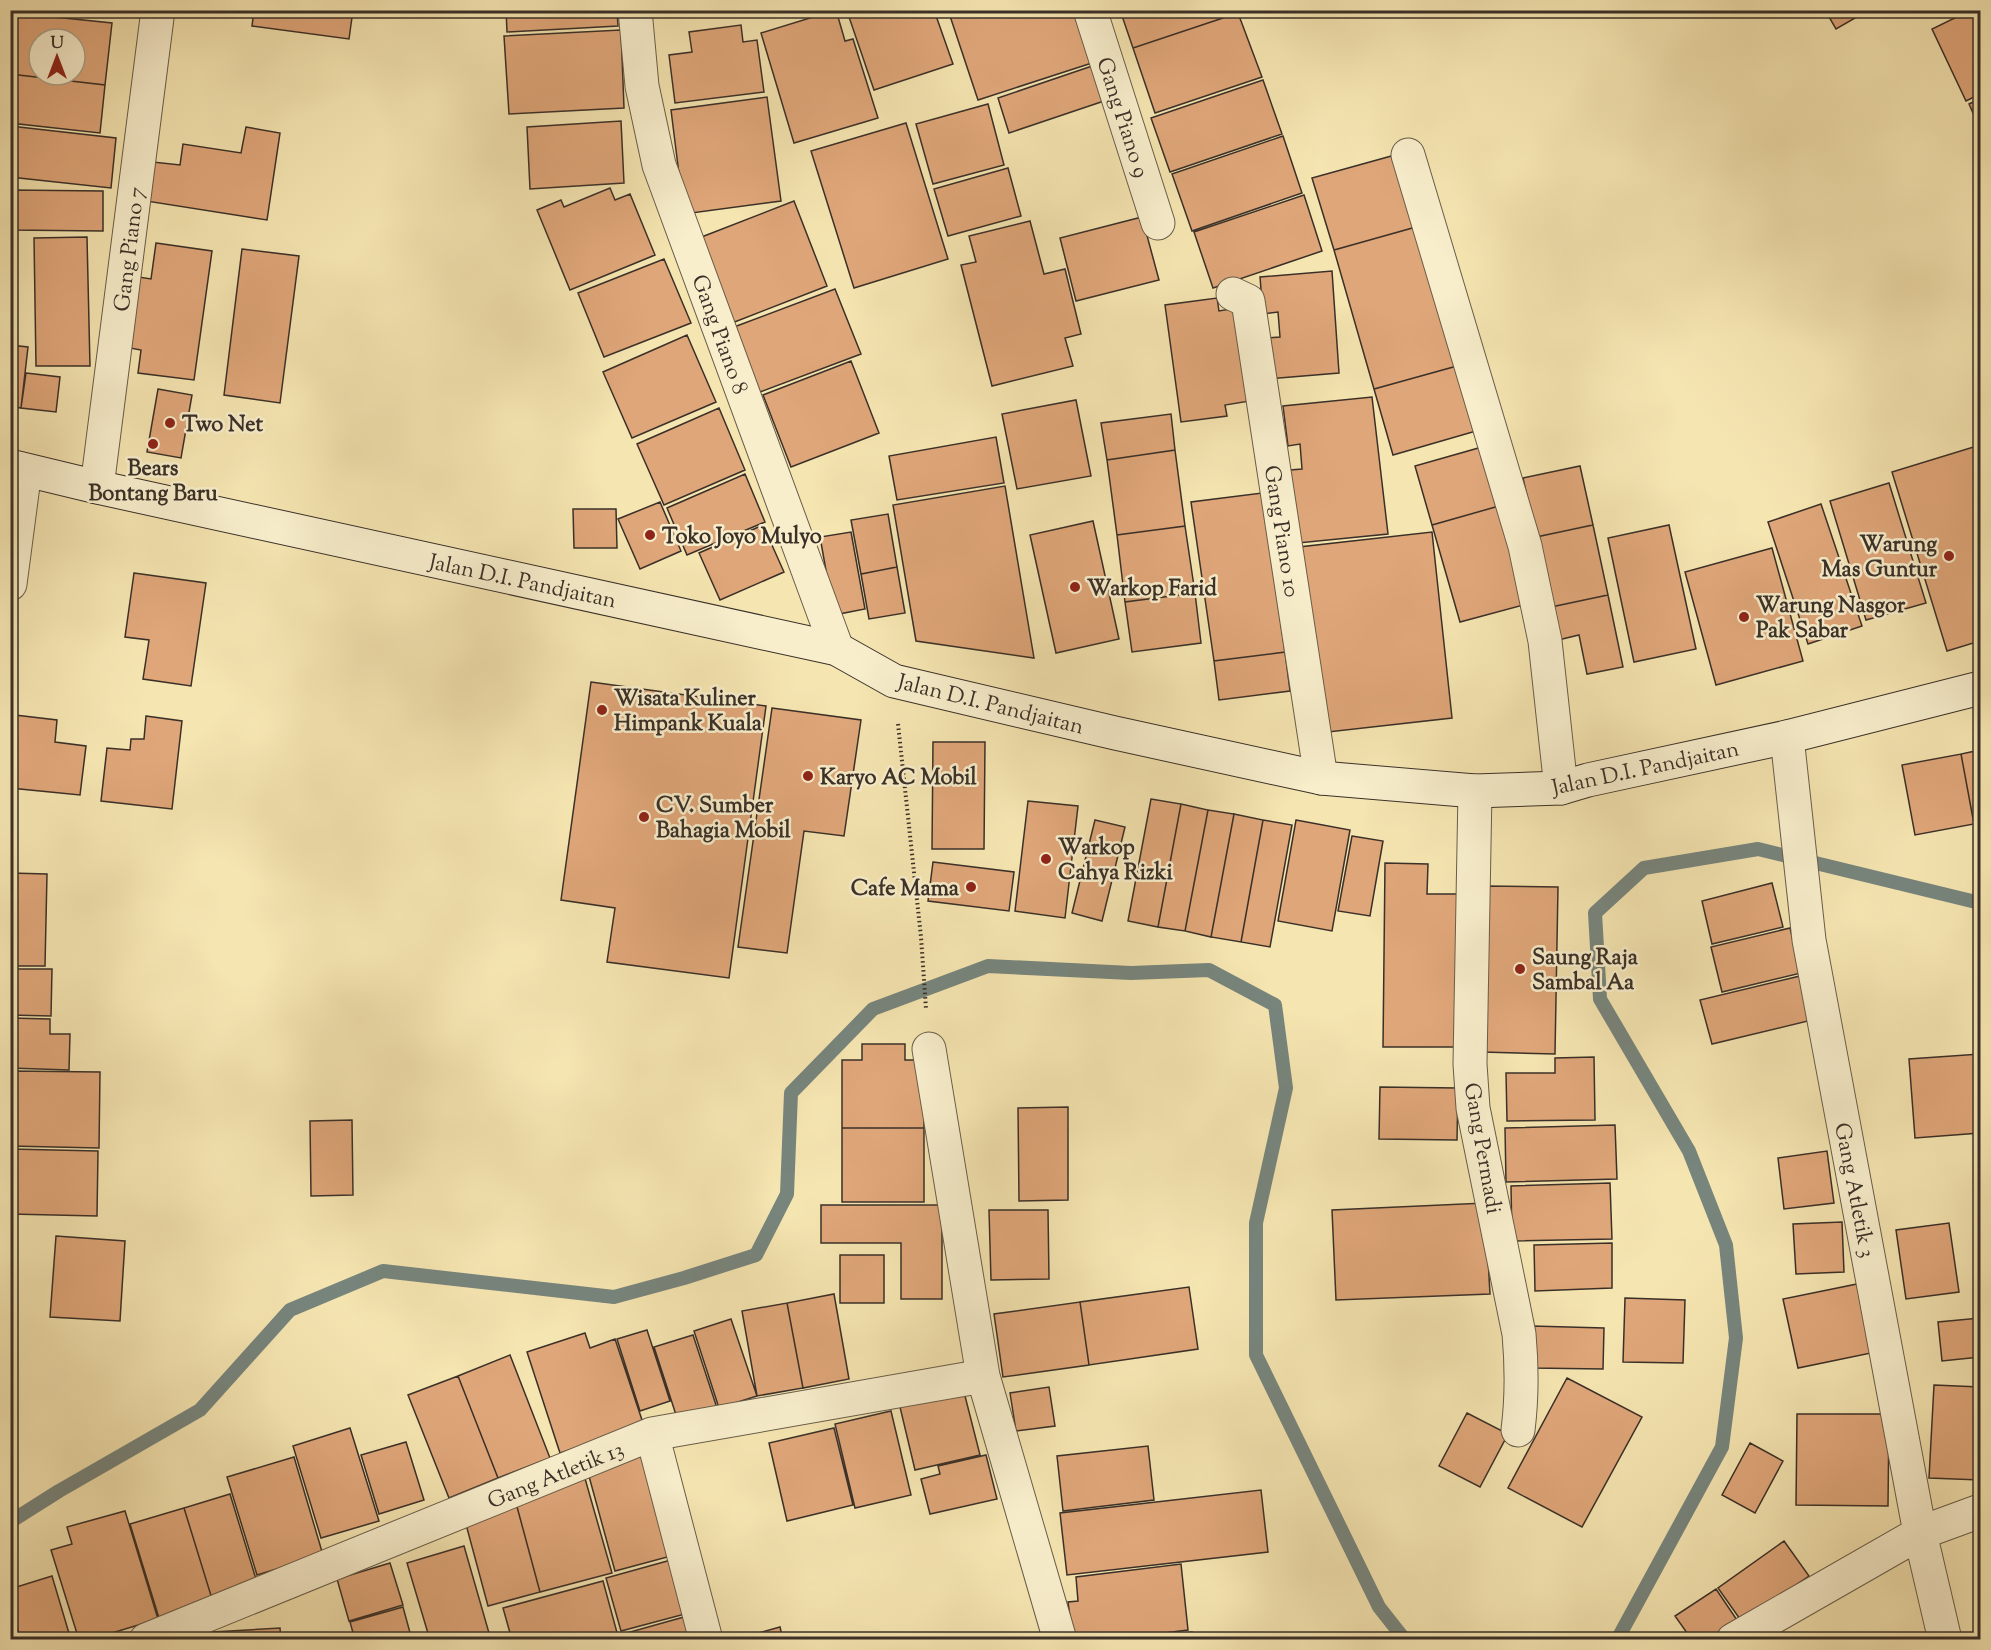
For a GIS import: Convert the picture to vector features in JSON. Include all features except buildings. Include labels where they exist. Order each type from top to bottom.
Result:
[{"type":"street","name":"Gang Piano 7","points":[[97,487],[158,10]]},
{"type":"street","name":"Gang Piano 8","points":[[635,10],[642,86],[659,165],[837,649]]},
{"type":"street","name":"Gang Piano 9","points":[[1090,10],[1158,223]]},
{"type":"street","points":[[1408,155],[1526,546],[1545,641],[1561,788]]},
{"type":"street","name":"Gang Piano 10","points":[[1233,294],[1248,301],[1321,778]]},
{"type":"street","name":"Jalan D.I. Pandjaitan","points":[[18,468],[837,649],[894,681],[1114,733],[1321,778],[1475,791],[1561,788],[1588,780],[1789,752],[1980,688]]},
{"type":"street","points":[[10,584],[18,468]]},
{"type":"street","name":"Gang Atletik 3","points":[[1789,752],[1809,940],[1920,1533],[1945,1640]]},
{"type":"street","name":"Gang Permadi","points":[[1475,791],[1470,1064],[1473,1108],[1518,1334],[1522,1366],[1522,1398],[1518,1430]]},
{"type":"street","points":[[929,1049],[983,1376],[1060,1640]]},
{"type":"street","name":"Gang Atletik 13","points":[[146,1640],[652,1434],[983,1376]]},
{"type":"street","points":[[652,1434],[706,1640]]},
{"type":"street","points":[[1733,1640],[1920,1533],[1980,1511]]},
{"type":"path","points":[[894,681],[921,937],[929,1049]]},
{"type":"waterway","points":[[1617,1640],[1722,1447],[1736,1338],[1726,1245],[1689,1151],[1600,999],[1595,913],[1644,868],[1758,849],[1980,903]]},
{"type":"waterway","points":[[10,1522],[59,1491],[200,1410],[290,1310],[383,1271],[614,1297],[756,1255],[787,1194],[791,1093],[873,1009],[988,966],[1131,973],[1209,970],[1275,1005],[1286,1088],[1256,1223],[1256,1355],[1379,1607],[1405,1640]]},
{"type":"place","name":"Two Net","points":[[170,423]]},
{"type":"place","name":"Bears Bontang Baru","points":[[153,444]]},
{"type":"place","name":"Toko Joyo Mulyo","points":[[650,535]]},
{"type":"place","name":"Warung Mas Guntur","points":[[1949,556]]},
{"type":"place","name":"Warkop Farid","points":[[1075,587]]},
{"type":"place","name":"Warung Nasgor Pak Sabar","points":[[1744,617]]},
{"type":"place","name":"Wisata Kuliner Himpank Kuala","points":[[602,710]]},
{"type":"place","name":"Karyo AC Mobil","points":[[808,776]]},
{"type":"place","name":"CV. Sumber Bahagia Mobil","points":[[644,817]]},
{"type":"place","name":"Warkop Cahya Rizki","points":[[1046,859]]},
{"type":"place","name":"Cafe Mama","points":[[971,887]]},
{"type":"place","name":"Saung Raja Sambal Aa","points":[[1520,969]]}]
